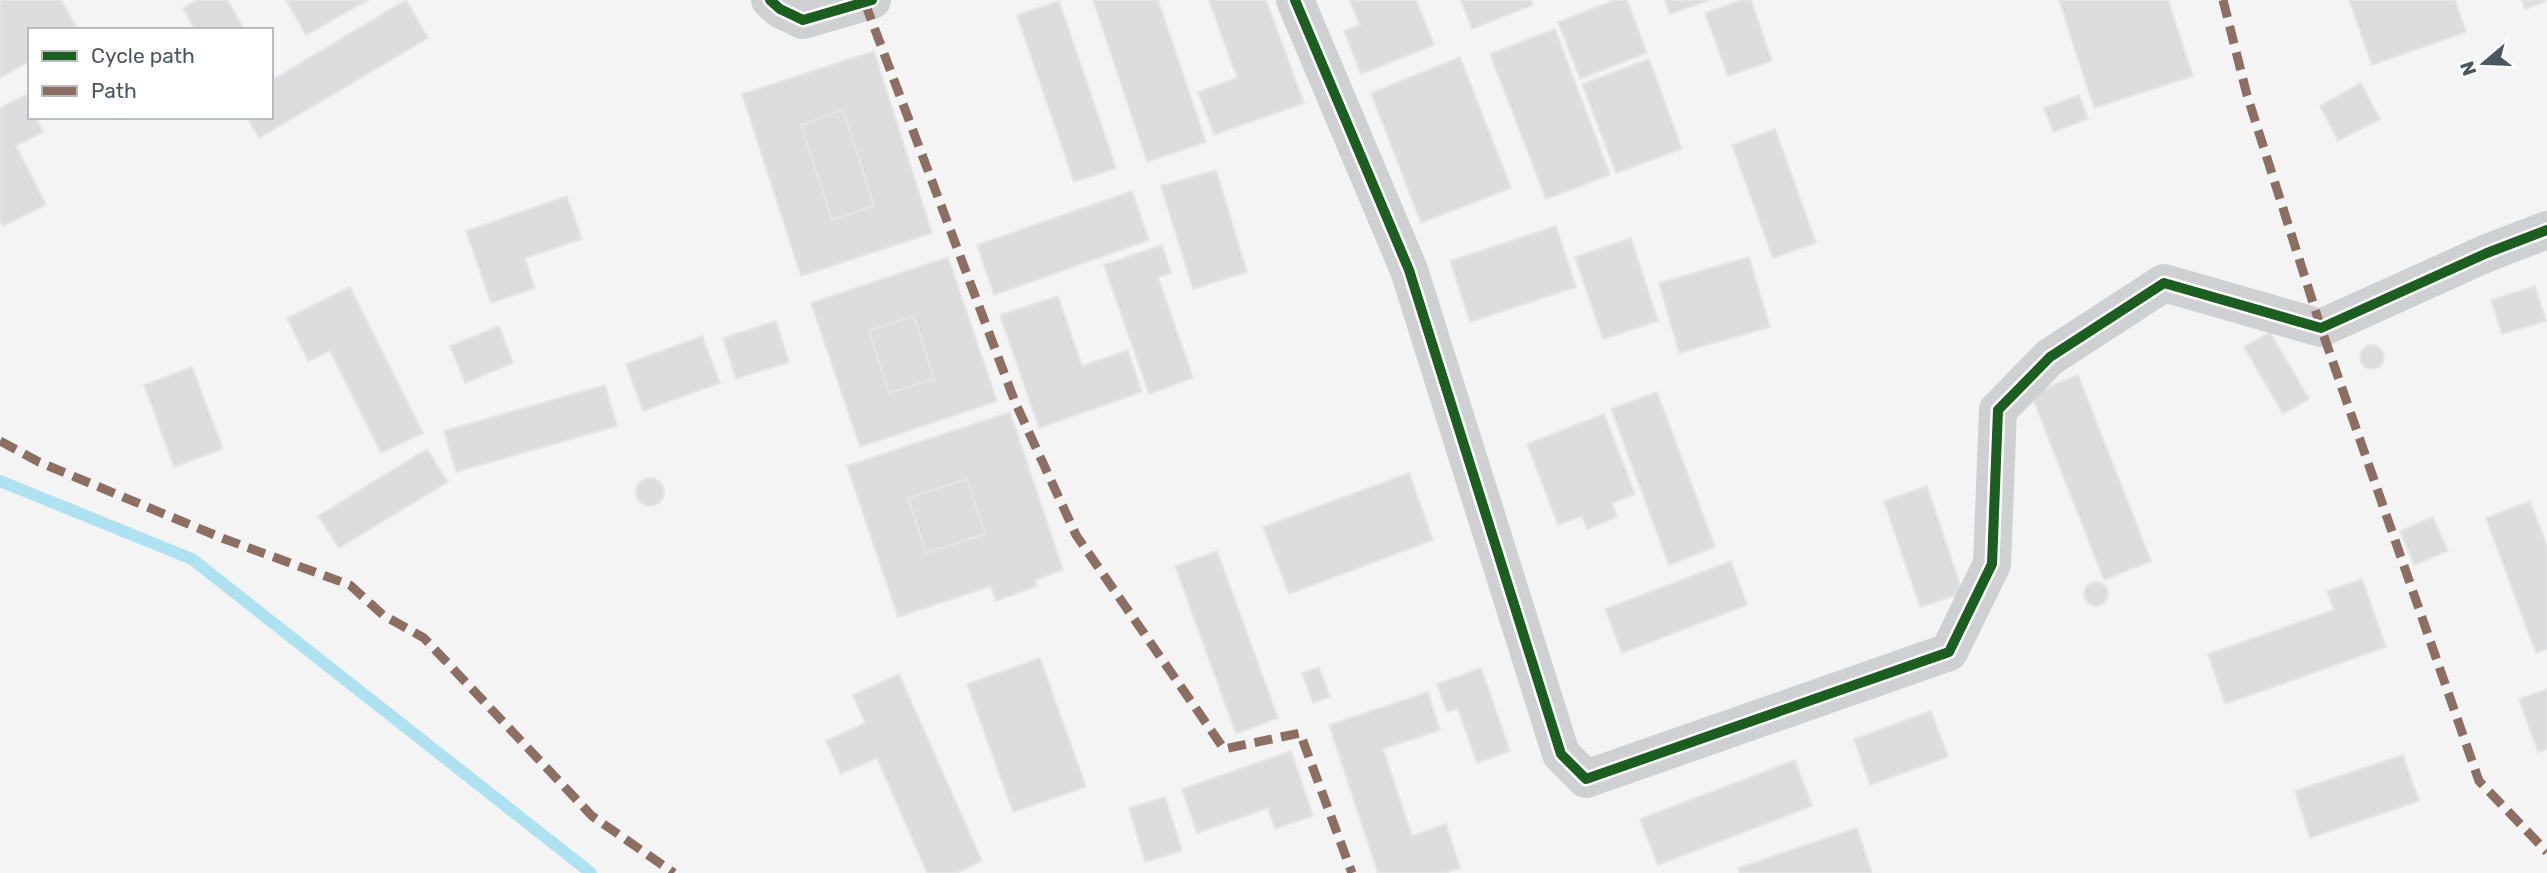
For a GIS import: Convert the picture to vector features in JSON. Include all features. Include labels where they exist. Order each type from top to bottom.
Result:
[{"type":"street","points":[[770,0],[780,9],[803,20],[872,0]]},
{"type":"street","points":[[1295,0],[1409,270],[1561,754],[1586,779],[1949,652],[1992,564],[1998,410],[2050,357],[2164,283],[2321,328],[2487,253],[2547,230]]},
{"type":"building","points":[[0,0],[61,0],[77,28],[28,28],[28,62],[0,78]]},
{"type":"building","points":[[197,0],[227,0],[244,28],[194,28],[183,8]]},
{"type":"building","points":[[286,0],[368,0],[306,35]]},
{"type":"building","points":[[406,0],[428,38],[259,138],[248,119],[273,119],[274,79]]},
{"type":"building","points":[[1093,0],[1158,0],[1206,142],[1147,162]]},
{"type":"building","points":[[1209,0],[1266,0],[1304,103],[1214,135],[1198,92],[1237,78]]},
{"type":"building","points":[[1349,0],[1416,0],[1434,45],[1361,74],[1344,31],[1360,25]]},
{"type":"building","points":[[1461,0],[1531,0],[1533,5],[1472,29]]},
{"type":"building","points":[[1615,0],[1627,0],[1647,53],[1580,79],[1558,22]]},
{"type":"building","points":[[1665,0],[1710,0],[1670,14]]},
{"type":"building","points":[[1742,0],[1751,0],[1772,61],[1728,76],[1705,13]]},
{"type":"building","points":[[2059,0],[2168,0],[2193,76],[2094,108]]},
{"type":"building","points":[[2349,0],[2455,0],[2466,32],[2372,65]]},
{"type":"building","points":[[2522,0],[2547,0],[2547,1],[2525,9]]},
{"type":"building","points":[[1059,1],[1116,168],[1074,182],[1017,15]]},
{"type":"building","points":[[1555,29],[1610,175],[1546,199],[1490,54]]},
{"type":"building","points":[[874,51],[932,233],[801,276],[742,94]],"holes":[[[843,110],[874,206],[832,220],[801,125]]]},
{"type":"building","points":[[1460,57],[1511,188],[1421,223],[1371,93]]},
{"type":"building","points":[[1649,59],[1682,149],[1616,173],[1582,84]]},
{"type":"building","points":[[2361,83],[2380,119],[2338,141],[2320,106]]},
{"type":"building","points":[[25,95],[28,100],[28,119],[37,119],[43,132],[16,146],[46,205],[3,226],[0,220],[0,108]]},
{"type":"building","points":[[2079,95],[2088,119],[2053,132],[2044,108]]},
{"type":"building","points":[[843,110],[874,206],[832,220],[801,125]]},
{"type":"building","points":[[1775,129],[1816,243],[1773,258],[1732,145]]},
{"type":"building","points":[[1216,170],[1247,272],[1193,289],[1161,186]]},
{"type":"building","points":[[1132,191],[1149,240],[994,295],[977,245]]},
{"type":"building","points":[[567,196],[582,239],[525,258],[535,288],[491,303],[466,231]]},
{"type":"building","points":[[1556,226],[1576,287],[1470,322],[1450,261]]},
{"type":"building","points":[[1631,238],[1658,321],[1603,339],[1575,257]]},
{"type":"building","points":[[1162,245],[1171,273],[1158,277],[1193,378],[1149,394],[1104,265]]},
{"type":"building","points":[[948,257],[997,401],[860,447],[811,303]],"holes":[[[914,316],[934,379],[889,393],[869,331]]]},
{"type":"building","points":[[1749,257],[1770,327],[1679,353],[1659,283]]},
{"type":"building","points":[[2535,286],[2546,321],[2502,334],[2491,300]]},
{"type":"building","points":[[350,287],[423,433],[381,453],[330,351],[308,361],[287,318]]},
{"type":"building","points":[[1058,296],[1082,366],[1128,350],[1142,392],[1039,428],[1000,315]]},
{"type":"building","points":[[914,316],[934,379],[889,393],[869,331]]},
{"type":"building","points":[[776,321],[789,362],[736,379],[723,338]]},
{"type":"building","points":[[499,326],[513,363],[465,383],[450,346]]},
{"type":"building","points":[[2270,332],[2309,399],[2283,414],[2244,347]]},
{"type":"building","points":[[702,336],[720,383],[643,411],[626,364]]},
{"type":"building","points":[[2372,345],[2381,348],[2384,357],[2381,366],[2372,369],[2363,366],[2360,357],[2363,348]]},
{"type":"building","points":[[192,367],[223,449],[174,467],[144,385]]},
{"type":"building","points":[[2078,375],[2151,561],[2104,580],[2031,394]]},
{"type":"building","points":[[605,385],[617,426],[456,472],[444,431]]},
{"type":"building","points":[[1657,392],[1715,547],[1669,565],[1611,409]]},
{"type":"building","points":[[1010,412],[1063,570],[1035,580],[1037,586],[996,601],[991,586],[898,617],[847,466]],"holes":[[[967,479],[985,534],[926,553],[908,498]]]},
{"type":"building","points":[[1604,414],[1635,494],[1612,503],[1617,517],[1587,529],[1582,516],[1558,525],[1527,444]]},
{"type":"building","points":[[427,449],[448,482],[339,548],[318,516]]},
{"type":"building","points":[[1409,473],[1433,540],[1289,594],[1263,527]]},
{"type":"building","points":[[650,478],[660,482],[664,492],[660,502],[650,506],[640,502],[636,492],[640,482]]},
{"type":"building","points":[[967,479],[985,534],[926,553],[908,498]]},
{"type":"building","points":[[1927,486],[1963,593],[1920,607],[1884,501]]},
{"type":"building","points":[[2530,501],[2547,546],[2547,649],[2536,653],[2486,518]]},
{"type":"building","points":[[2433,517],[2448,551],[2414,565],[2400,531]]},
{"type":"building","points":[[1217,551],[1278,718],[1236,734],[1175,566]]},
{"type":"building","points":[[1731,561],[1747,605],[1622,653],[1605,609]]},
{"type":"building","points":[[2362,579],[2386,647],[2225,704],[2208,654],[2334,610],[2327,591]]},
{"type":"building","points":[[2096,582],[2107,589],[2108,594],[2101,605],[2096,606],[2085,599],[2084,594],[2091,583]]},
{"type":"building","points":[[1040,658],[1086,787],[1013,812],[967,684]]},
{"type":"building","points":[[1319,667],[1330,697],[1313,703],[1302,673]]},
{"type":"building","points":[[1481,668],[1510,751],[1477,763],[1458,709],[1447,712],[1437,684]]},
{"type":"building","points":[[899,674],[982,861],[956,873],[927,873],[877,758],[841,774],[826,741],[865,723],[853,695]]},
{"type":"building","points":[[2547,689],[2547,749],[2538,752],[2519,699]]},
{"type":"building","points":[[1428,692],[1440,730],[1383,749],[1412,836],[1446,824],[1460,868],[1444,873],[1378,873],[1329,725]]},
{"type":"building","points":[[1931,711],[1948,757],[1870,785],[1854,739]]},
{"type":"building","points":[[1291,751],[1313,816],[1275,829],[1268,808],[1197,833],[1182,789]]},
{"type":"building","points":[[2403,755],[2419,801],[2310,838],[2295,791]]},
{"type":"building","points":[[1795,760],[1812,806],[1658,865],[1640,819]]},
{"type":"building","points":[[1165,797],[1182,851],[1145,862],[1129,808]]},
{"type":"building","points":[[1857,828],[1872,873],[1740,873],[1738,868]]},
{"type":"waterway","points":[[0,481],[192,559],[591,873]]},
{"type":"marked path","points":[[2223,0],[2247,95],[2321,328],[2479,781],[2547,852]]},
{"type":"marked path","points":[[865,3],[1015,402],[1076,535],[1224,749],[1300,733],[1352,873]]},
{"type":"marked path","points":[[0,441],[39,462],[222,538],[350,585],[383,615],[424,638],[592,816],[674,873]]},
{"type":"cycle path","points":[[770,0],[780,9],[803,20],[872,0]]},
{"type":"cycle path","points":[[1295,0],[1409,270],[1561,754],[1586,779],[1949,652],[1992,564],[1998,410],[2050,357],[2164,283],[2321,328],[2487,253],[2547,230]]}]
